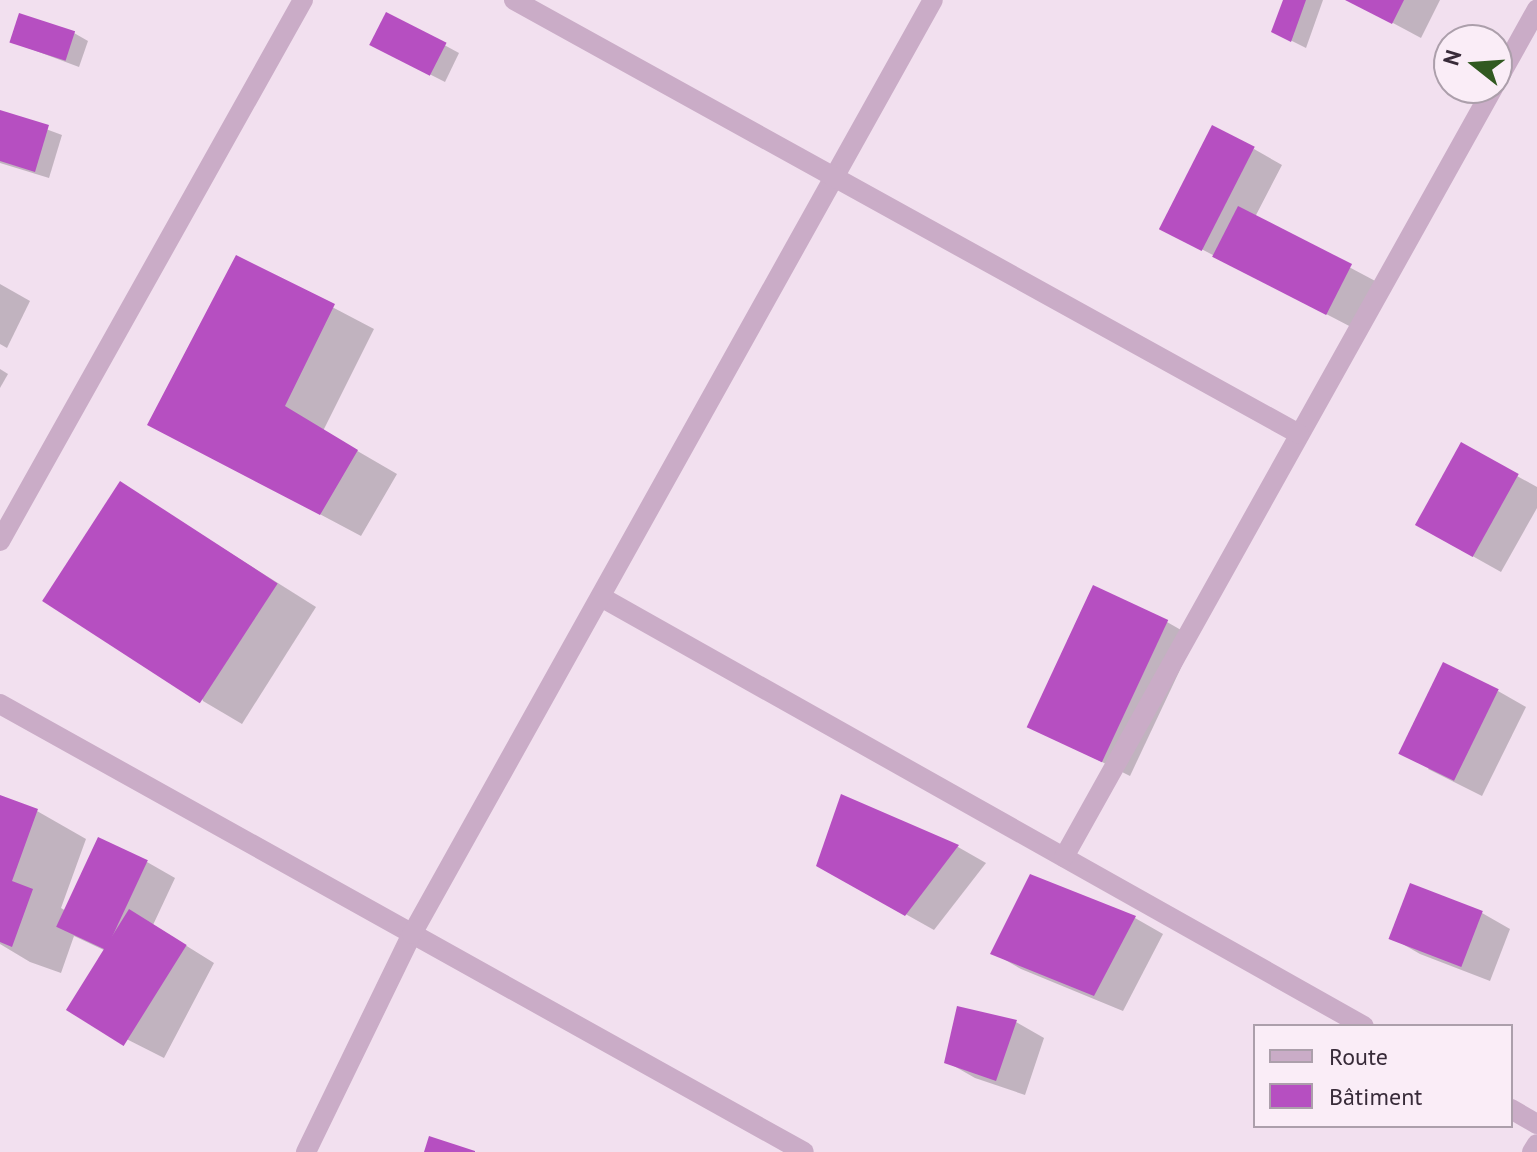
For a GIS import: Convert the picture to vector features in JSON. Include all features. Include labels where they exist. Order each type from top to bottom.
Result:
[{"type":"street","points":[[0,541],[303,0]]},
{"type":"street","points":[[514,0],[1299,434]]},
{"type":"street","points":[[306,1152],[412,934],[933,0]]},
{"type":"street","points":[[1513,52],[1537,9]]},
{"type":"street","points":[[1064,857],[1484,104]]},
{"type":"street","points":[[601,597],[1360,1024]]},
{"type":"street","points":[[0,704],[804,1152]]},
{"type":"street","points":[[1513,1110],[1537,1124]]},
{"type":"street","points":[[1532,1152],[1537,1144]]},
{"type":"building","points":[[1283,0],[1306,0],[1291,42],[1271,32]]},
{"type":"building","points":[[1345,0],[1404,0],[1392,24]]},
{"type":"building","points":[[386,12],[447,43],[430,76],[369,45]]},
{"type":"building","points":[[19,13],[75,31],[66,61],[9,42]]},
{"type":"building","points":[[0,110],[49,125],[35,172],[0,161]]},
{"type":"building","points":[[1212,125],[1255,147],[1202,251],[1159,229]]},
{"type":"building","points":[[1238,206],[1352,264],[1326,315],[1212,257]]},
{"type":"building","points":[[236,255],[335,304],[285,406],[358,450],[320,515],[147,425]]},
{"type":"building","points":[[1461,442],[1519,474],[1473,557],[1415,525]]},
{"type":"building","points":[[120,481],[278,583],[200,703],[42,601]]},
{"type":"building","points":[[1093,585],[1168,620],[1102,762],[1027,727]]},
{"type":"building","points":[[1443,662],[1499,689],[1454,781],[1398,754]]},
{"type":"building","points":[[841,794],[959,845],[905,916],[816,866]]},
{"type":"building","points":[[0,795],[38,809],[12,881],[33,889],[12,947],[0,942]]},
{"type":"building","points":[[98,837],[148,860],[106,950],[56,927]]},
{"type":"building","points":[[1030,874],[1136,916],[1094,996],[990,954]]},
{"type":"building","points":[[1410,883],[1483,911],[1461,967],[1388,939]]},
{"type":"building","points":[[129,909],[187,945],[124,1046],[66,1010]]},
{"type":"building","points":[[957,1006],[1017,1020],[996,1081],[944,1063]]},
{"type":"building","points":[[429,1136],[475,1151],[475,1152],[424,1152]]}]
